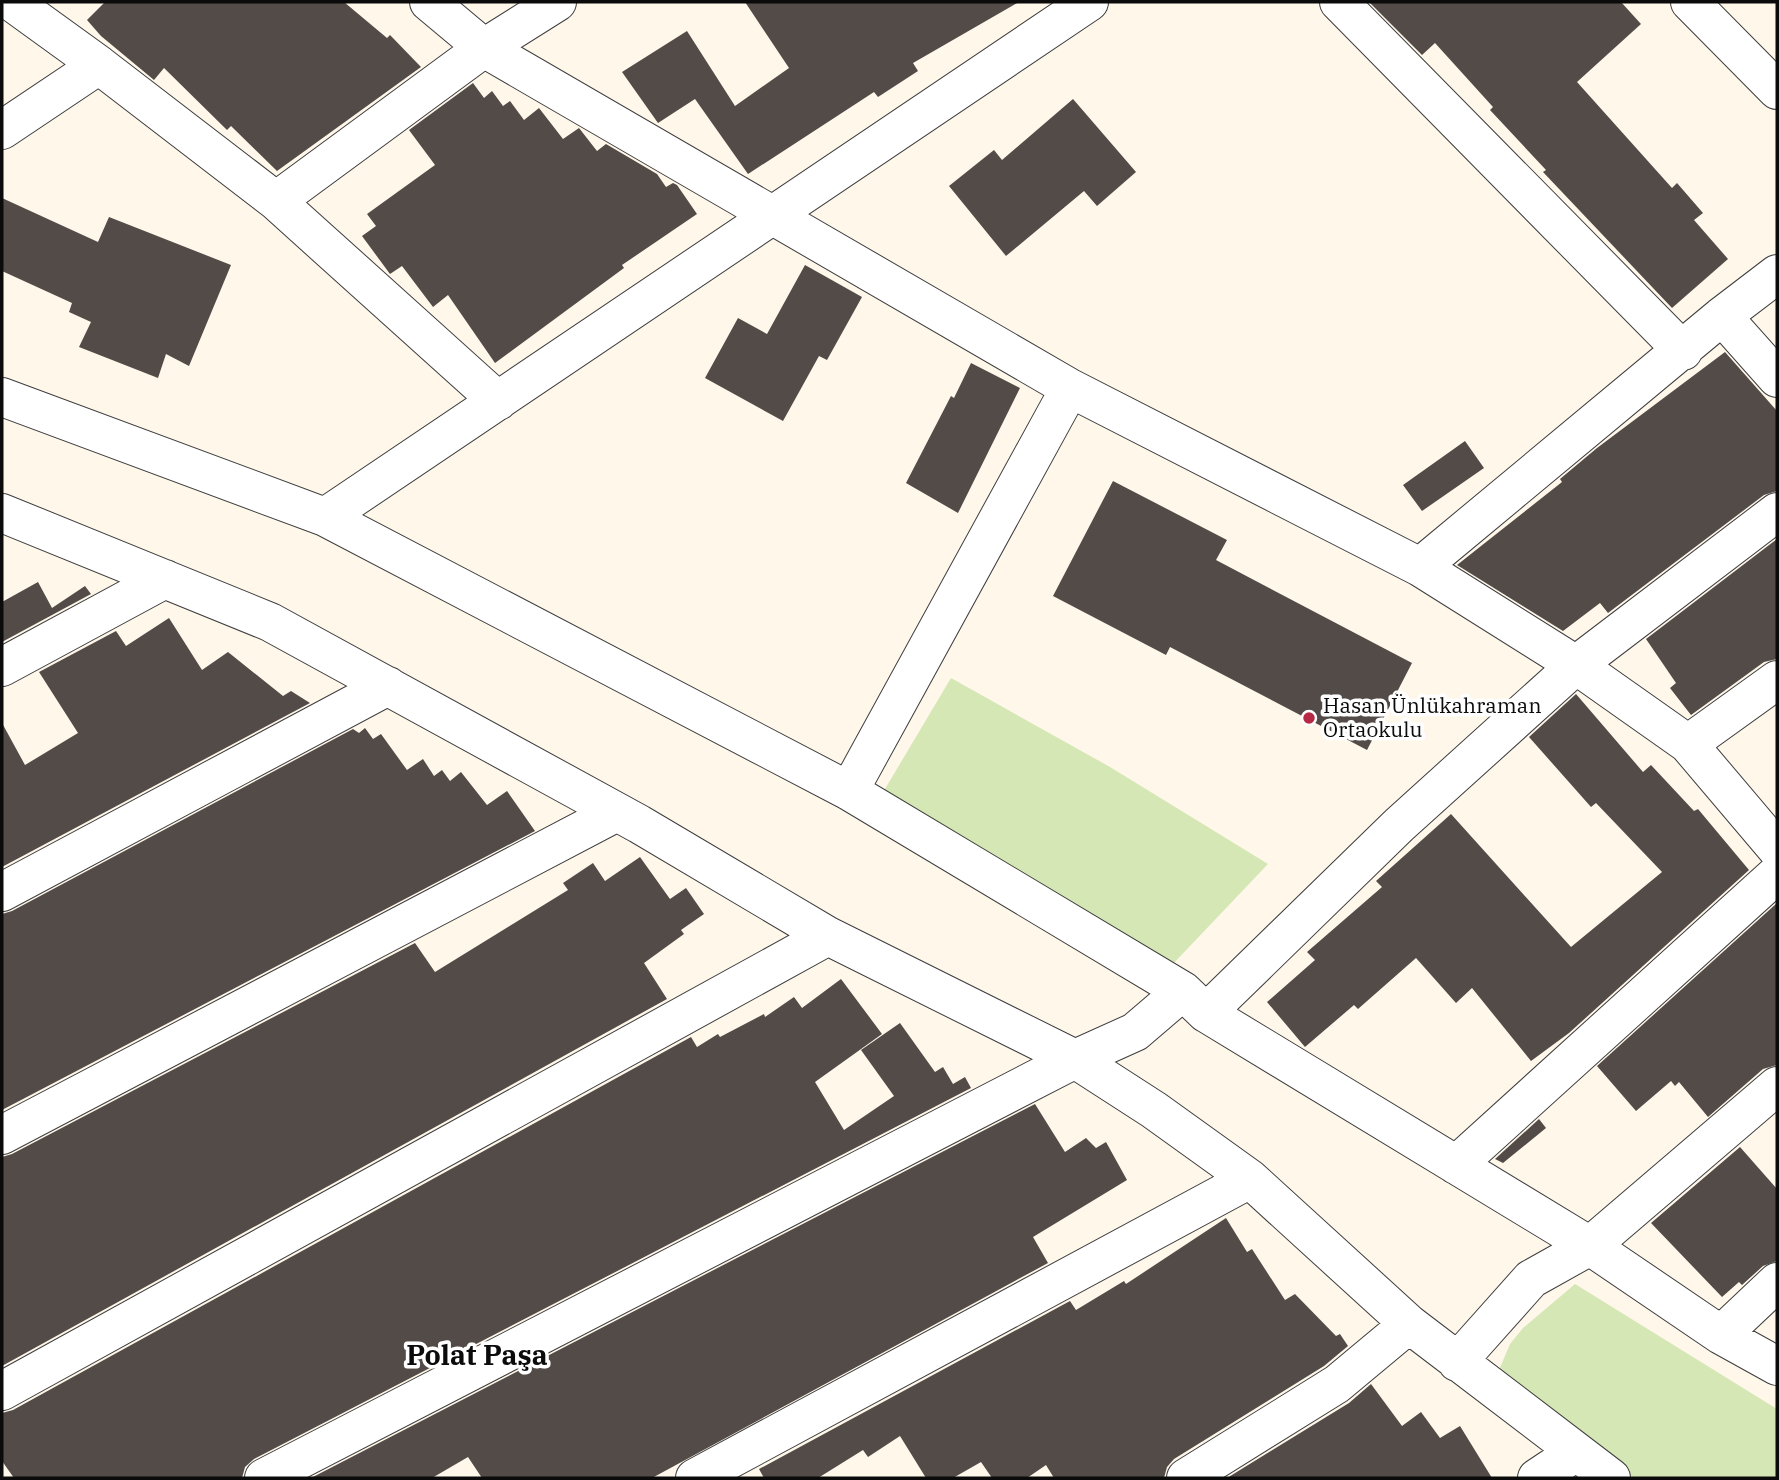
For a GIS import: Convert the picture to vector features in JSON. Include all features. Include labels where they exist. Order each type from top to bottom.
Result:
[{"type":"street","points":[[12,2],[99,65],[275,201],[498,401]]},
{"type":"street","points":[[429,2],[484,48],[1070,388],[1420,567],[1576,665],[1688,744],[1777,849]]},
{"type":"street","points":[[275,201],[484,48],[557,2]]},
{"type":"street","points":[[325,517],[772,213],[1089,2]]},
{"type":"street","points":[[1339,2],[1683,351]]},
{"type":"street","points":[[1690,2],[1777,90]]},
{"type":"street","points":[[2,130],[99,65]]},
{"type":"street","points":[[1420,567],[1722,316],[1777,274]]},
{"type":"street","points":[[1722,316],[1777,379]]},
{"type":"street","points":[[849,791],[1070,388]]},
{"type":"street","points":[[2,397],[325,517],[849,791],[1590,1246],[1721,1335],[1777,1366]]},
{"type":"street","points":[[264,1478],[1075,1059],[1194,1002],[1399,825],[1576,665],[1777,512]]},
{"type":"street","points":[[2,513],[270,621],[617,812],[828,936],[1075,1059],[1154,1110],[1250,1179],[1409,1324],[1611,1478]]},
{"type":"street","points":[[2,667],[165,579]]},
{"type":"street","points":[[1688,744],[1777,680]]},
{"type":"street","points":[[2,892],[388,686]]},
{"type":"street","points":[[2,1135],[617,812]]},
{"type":"street","points":[[1456,1166],[1777,874]]},
{"type":"street","points":[[2,1391],[828,936]]},
{"type":"street","points":[[1457,1362],[1531,1279],[1590,1246],[1777,1086]]},
{"type":"street","points":[[695,1478],[1250,1179]]},
{"type":"street","points":[[1721,1335],[1777,1282]]},
{"type":"street","points":[[1186,1478],[1337,1384],[1409,1324]]},
{"type":"street","points":[[1537,1478],[1576,1452]]},
{"type":"green space","points":[[951,678],[1110,767],[1268,864],[1171,966],[882,794]]},
{"type":"green space","points":[[1575,1284],[1777,1409],[1777,1478],[1634,1478],[1497,1375],[1510,1344],[1523,1328]]},
{"type":"building","points":[[105,2],[344,2],[387,38],[390,35],[421,67],[277,171],[231,126],[227,130],[164,68],[154,80],[101,36],[87,20]]},
{"type":"building","points":[[745,2],[1019,2],[913,63],[918,71],[878,97],[874,92],[748,174],[695,99],[658,123],[622,72],[687,31],[735,106],[789,68]]},
{"type":"building","points":[[1369,2],[1621,2],[1641,24],[1577,82],[1672,188],[1677,183],[1703,213],[1694,220],[1728,259],[1672,308],[1543,172],[1546,170],[1490,110],[1493,107],[1435,43],[1422,55]]},
{"type":"building","points":[[473,83],[484,98],[492,91],[503,106],[510,101],[524,120],[539,108],[563,139],[579,128],[597,151],[606,144],[657,174],[666,187],[673,183],[677,185],[697,214],[622,265],[624,268],[495,363],[448,295],[433,307],[402,266],[390,274],[362,236],[376,226],[367,214],[435,165],[409,130]]},
{"type":"building","points":[[1073,99],[1136,172],[1097,206],[1084,191],[1006,256],[949,186],[994,150],[1002,160]]},
{"type":"building","points":[[2,198],[98,242],[109,217],[231,265],[189,366],[166,354],[158,378],[79,347],[91,322],[69,312],[72,303],[2,271]]},
{"type":"building","points":[[805,265],[862,297],[827,360],[819,356],[783,421],[705,378],[738,318],[767,334]]},
{"type":"building","points":[[1725,352],[1777,411],[1777,491],[1764,495],[1608,613],[1600,603],[1563,631],[1457,565],[1562,482],[1560,479],[1597,448]]},
{"type":"building","points":[[971,363],[1020,388],[958,513],[906,483]]},
{"type":"building","points":[[1465,441],[1484,468],[1422,511],[1403,485]]},
{"type":"building","points":[[1113,481],[1227,540],[1216,560],[1412,663],[1367,750],[1170,647],[1166,655],[1053,596]]},
{"type":"building","points":[[1777,539],[1777,659],[1764,662],[1691,715],[1670,688],[1676,683],[1646,639]]},
{"type":"building","points":[[38,582],[52,608],[85,586],[91,594],[2,642],[2,602]]},
{"type":"building","points":[[169,618],[202,670],[228,652],[283,696],[291,691],[310,703],[2,867],[2,723],[25,765],[78,733],[39,672],[116,631],[126,646]]},
{"type":"building","points":[[1576,694],[1643,772],[1651,765],[1694,811],[1698,809],[1749,870],[1569,1033],[1531,1061],[1472,988],[1456,1003],[1416,958],[1358,1009],[1354,1005],[1305,1047],[1267,1002],[1315,960],[1307,952],[1382,887],[1376,881],[1451,814],[1571,947],[1662,872],[1596,803],[1591,807],[1529,737]]},
{"type":"building","points":[[365,728],[373,739],[381,734],[407,770],[423,759],[434,776],[442,770],[450,781],[461,772],[487,805],[507,791],[535,831],[2,1110],[2,914],[353,729],[359,733]]},
{"type":"building","points":[[640,857],[670,899],[686,888],[704,914],[681,930],[684,934],[644,963],[667,999],[2,1366],[2,1157],[415,943],[435,972],[568,890],[563,883],[593,863],[605,881]]},
{"type":"building","points":[[1777,903],[1777,1065],[1763,1069],[1708,1117],[1679,1082],[1675,1086],[1671,1081],[1636,1111],[1597,1066]]},
{"type":"building","points":[[841,979],[882,1034],[815,1082],[844,1130],[894,1096],[861,1050],[900,1023],[935,1072],[943,1067],[953,1084],[965,1077],[971,1088],[254,1459],[245,1467],[242,1478],[14,1478],[2,1461],[2,1413],[13,1410],[691,1037],[697,1047],[718,1034],[720,1037],[764,1014],[765,1017],[794,997],[802,1008]]},
{"type":"building","points":[[1035,1104],[1065,1152],[1086,1138],[1096,1148],[1106,1142],[1127,1180],[1033,1237],[1048,1263],[652,1478],[482,1478],[468,1457],[432,1478],[311,1478]]},
{"type":"building","points":[[1539,1119],[1546,1128],[1503,1163],[1495,1159]]},
{"type":"building","points":[[1740,1147],[1777,1189],[1777,1261],[1763,1266],[1742,1285],[1739,1282],[1722,1297],[1651,1223]]},
{"type":"building","points":[[1226,1218],[1247,1252],[1252,1249],[1285,1300],[1295,1294],[1336,1336],[1340,1334],[1348,1346],[1324,1366],[1174,1459],[1167,1467],[1164,1478],[1054,1478],[1046,1465],[1027,1478],[992,1478],[981,1462],[953,1478],[926,1478],[900,1436],[868,1457],[863,1450],[818,1478],[764,1478],[759,1469],[1070,1301],[1076,1310],[1124,1281],[1126,1284]]},
{"type":"building","points":[[1371,1384],[1402,1426],[1421,1412],[1440,1438],[1460,1426],[1492,1478],[1227,1478],[1349,1403]]},
{"type":"place","name":"Hasan Ünlükahraman Ortaokulu","points":[[1309,718]]},
{"type":"district","name":"Polat Paşa","points":[[477,1355]]}]
